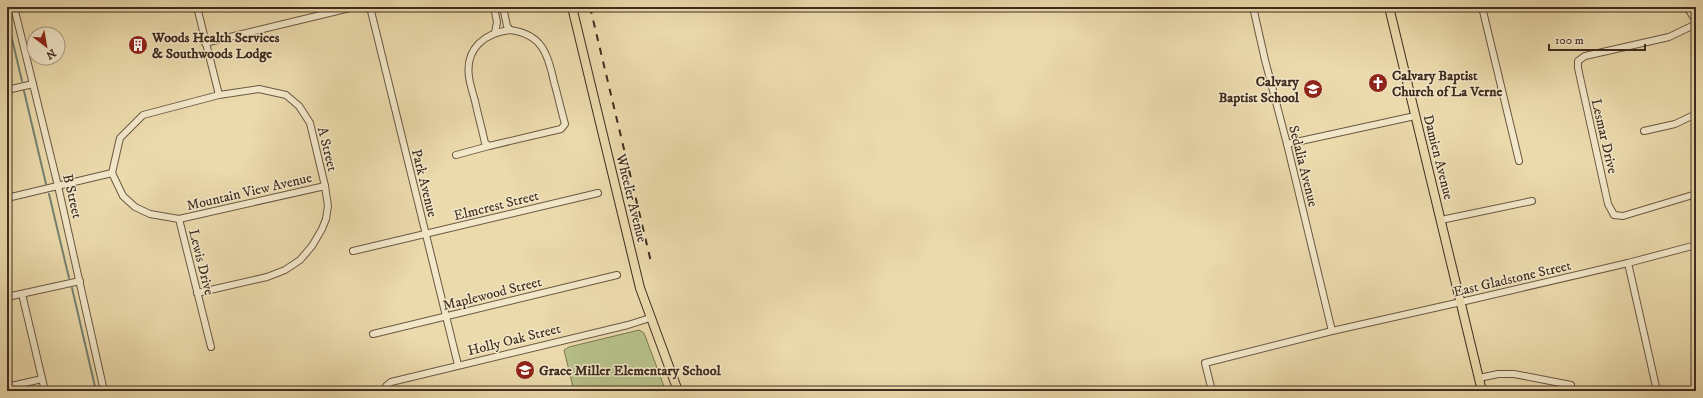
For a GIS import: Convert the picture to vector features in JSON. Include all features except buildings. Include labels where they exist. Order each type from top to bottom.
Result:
[{"type":"main road","name":"Wheeler Avenue","points":[[572,7],[640,288],[678,391]]},
{"type":"main road","name":"Damien Avenue","points":[[1389,7],[1482,391]]},
{"type":"street","name":"B Street","points":[[14,7],[58,186],[104,391]]},
{"type":"street","points":[[197,7],[219,95]]},
{"type":"street","points":[[205,43],[354,7]]},
{"type":"street","name":"Park Avenue","points":[[370,7],[458,365]]},
{"type":"street","points":[[494,7],[497,22],[495,33]]},
{"type":"street","points":[[503,7],[507,26],[510,30]]},
{"type":"street","name":"Sedalia Avenue","points":[[1253,7],[1332,331]]},
{"type":"street","points":[[1482,7],[1519,161]]},
{"type":"street","points":[[1687,7],[1696,21]]},
{"type":"street","name":"Lesmar Drive","points":[[1696,24],[1669,37],[1585,56],[1578,61],[1578,68],[1608,204],[1614,215],[1623,216],[1696,194]]},
{"type":"street","points":[[456,155],[560,129],[565,124],[545,50],[535,39],[521,31],[510,30],[485,37],[472,52],[469,65],[469,76],[485,143],[489,146]]},
{"type":"street","points":[[7,90],[33,84]]},
{"type":"street","name":"A Street","points":[[112,172],[120,138],[143,115],[219,95],[259,89],[286,95],[299,106],[310,122],[325,186],[328,206],[326,219],[312,246],[300,260],[285,270],[267,277],[197,293]]},
{"type":"street","points":[[1644,131],[1675,124],[1696,114]]},
{"type":"street","points":[[1287,144],[1415,116]]},
{"type":"street","points":[[7,198],[112,172]]},
{"type":"street","name":"Lewis Drive","points":[[112,172],[123,196],[135,206],[150,214],[179,219],[211,348]]},
{"type":"street","name":"Mountain View Avenue","points":[[179,219],[325,186]]},
{"type":"street","name":"Elmcrest Street","points":[[353,251],[598,192]]},
{"type":"street","name":"Damien Avenue","points":[[1441,220],[1532,201]]},
{"type":"street","name":"East Gladstone Street","points":[[1212,391],[1205,363],[1332,331],[1628,263],[1696,245]]},
{"type":"street","points":[[1628,263],[1657,391]]},
{"type":"street","name":"Maplewood Street","points":[[373,334],[617,275]]},
{"type":"street","points":[[7,297],[80,281]]},
{"type":"street","points":[[22,294],[45,391]]},
{"type":"street","name":"Holly Oak Street","points":[[385,389],[391,382],[639,322],[650,318]]},
{"type":"street","points":[[1479,378],[1498,374],[1514,374],[1571,385]]},
{"type":"street","points":[[7,387],[42,379]]},
{"type":"green space","points":[[639,330],[644,333],[665,389],[658,391],[574,391],[564,350],[569,347]]},
{"type":"waterway","points":[[7,18],[22,81]]},
{"type":"waterway","points":[[24,91],[46,184]]},
{"type":"waterway","points":[[49,194],[69,278]]},
{"type":"waterway","points":[[72,288],[96,391]]},
{"type":"railway","points":[[590,7],[651,262]]},
{"type":"place","name":"Woods Health Services & Southwoods Lodge","points":[[138,45]]},
{"type":"place","name":"Calvary Baptist Church of La Verne","points":[[1378,83]]},
{"type":"place","name":"Calvary Baptist School","points":[[1313,89]]},
{"type":"place","name":"Grace Miller Elementary School","points":[[525,370]]}]
